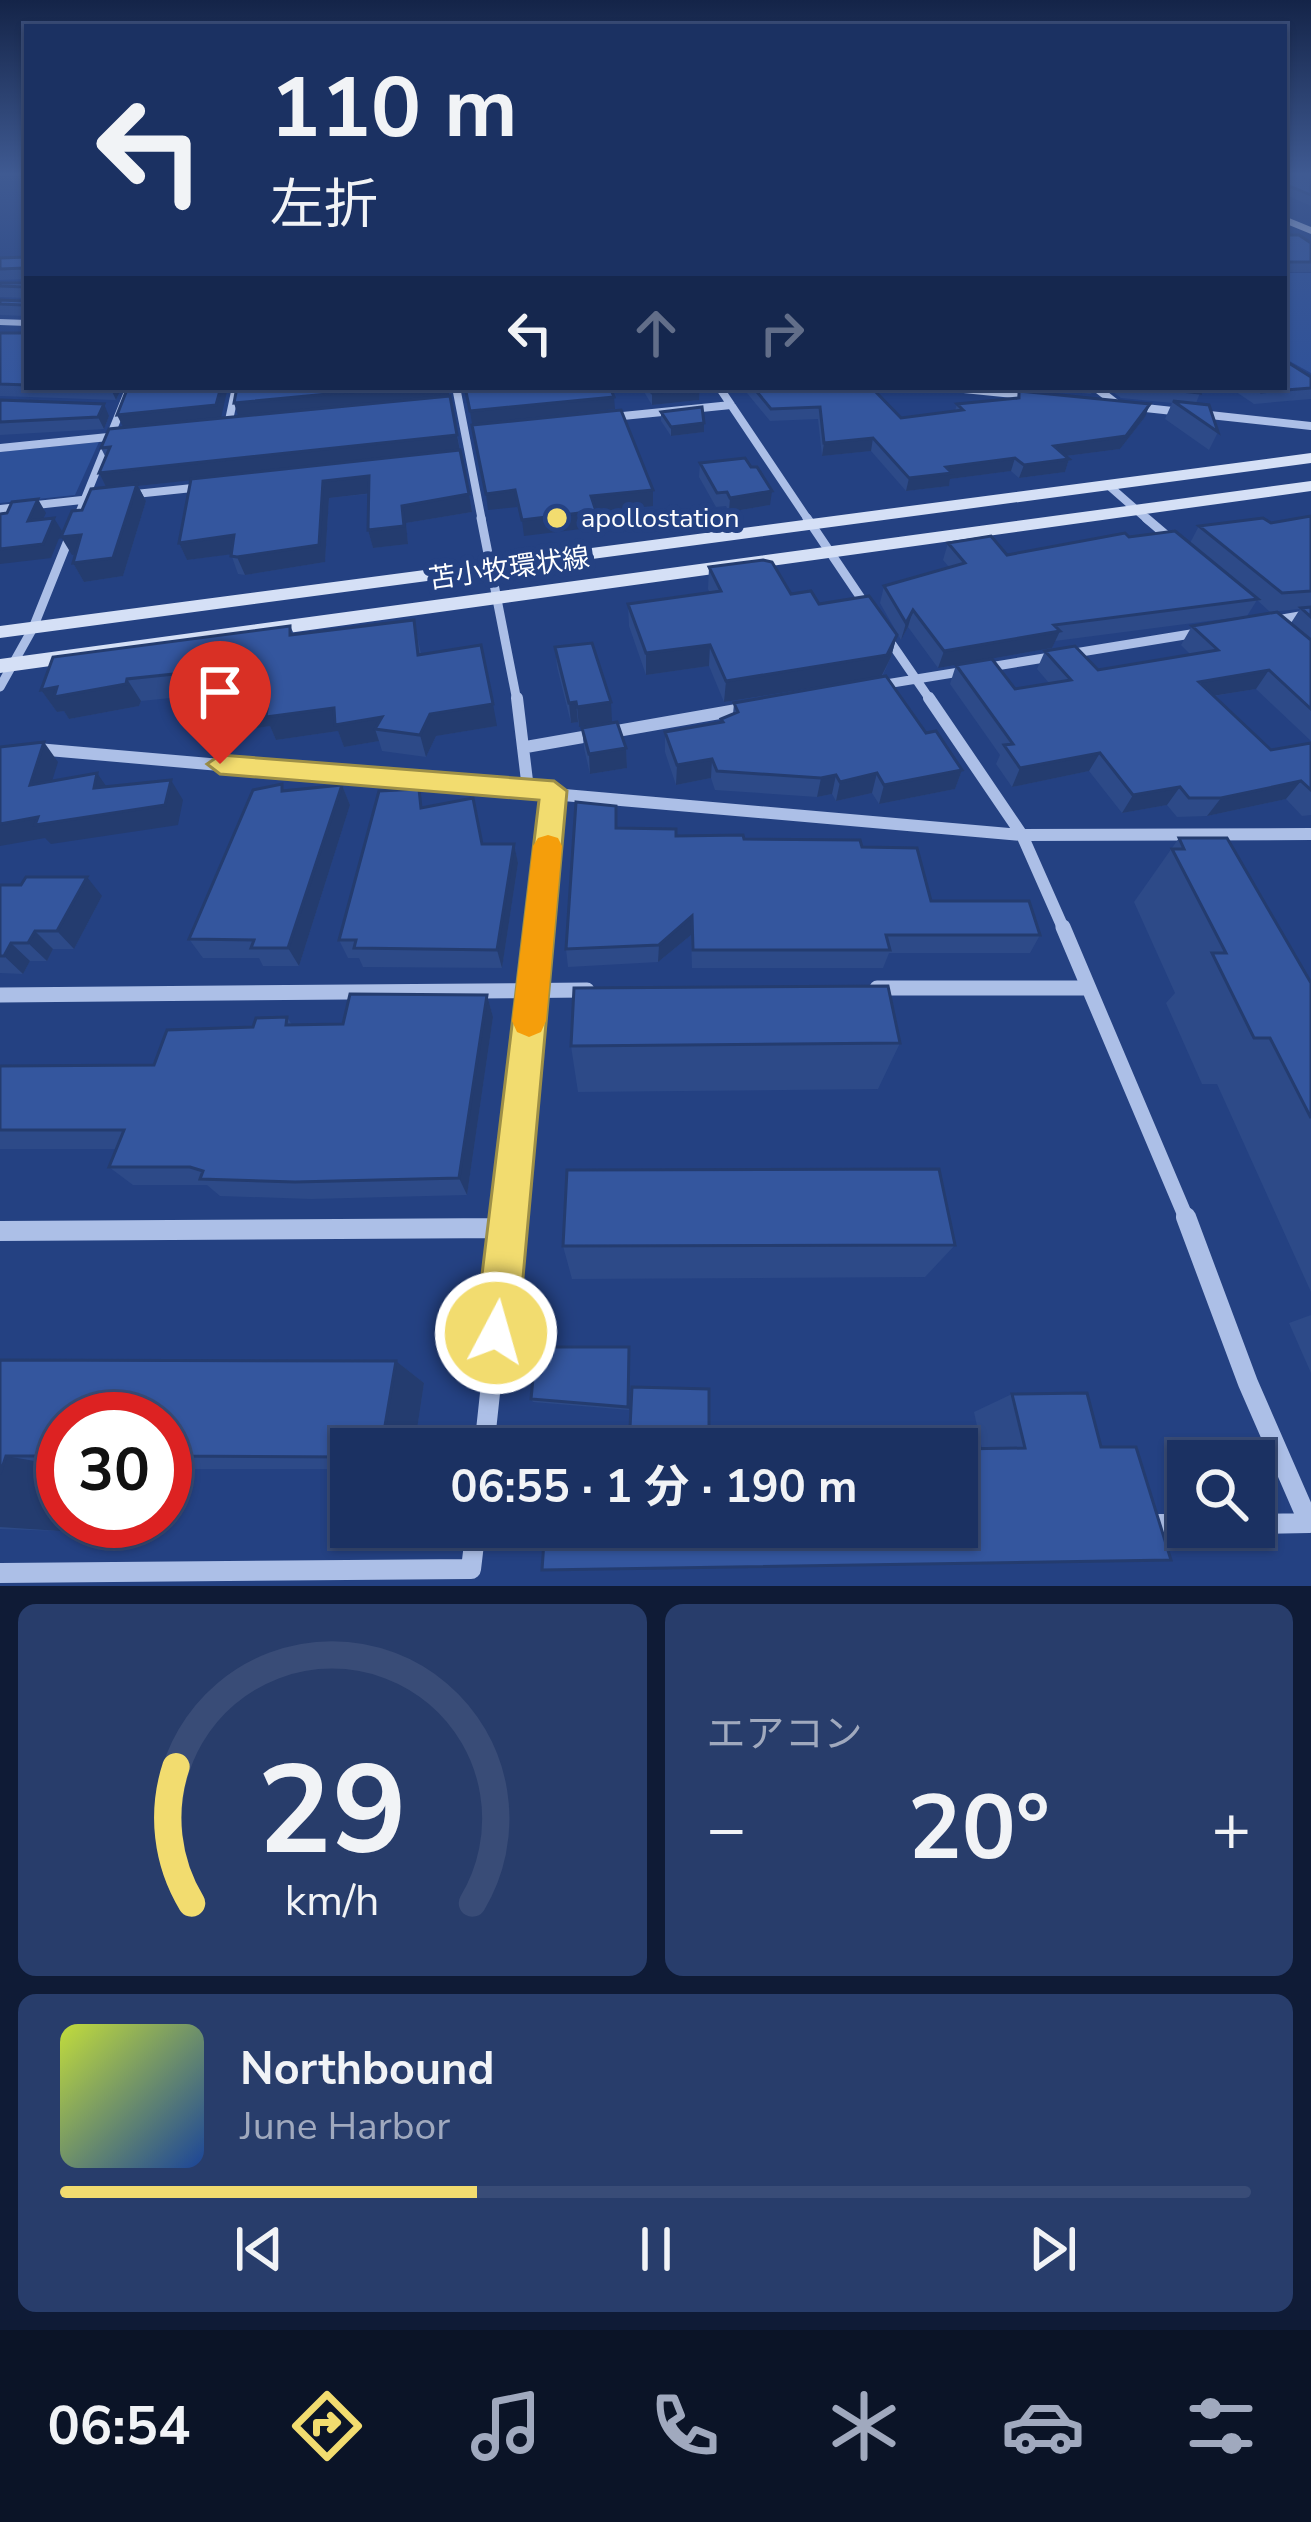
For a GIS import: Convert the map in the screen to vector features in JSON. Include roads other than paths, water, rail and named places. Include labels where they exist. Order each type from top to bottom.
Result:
[{"type":"main road","name":"苫小牧環状線","points":[[0,632],[1311,458]]},
{"type":"main road","name":"苫小牧環状線","points":[[4,665],[1311,486]]},
{"type":"street","points":[[0,687],[4,665],[33,628],[129,390]]},
{"type":"street","points":[[228,425],[235,390]]},
{"type":"street","points":[[457,390],[526,747],[527,789]]},
{"type":"street","points":[[721,390],[1022,836],[1162,1154],[1274,1440]]},
{"type":"street","points":[[973,390],[1049,398]]},
{"type":"street","points":[[1099,390],[1118,405]]},
{"type":"street","points":[[436,404],[460,402]]},
{"type":"street","points":[[1095,403],[1311,426]]},
{"type":"street","points":[[599,419],[731,405]]},
{"type":"street","points":[[101,408],[121,409]]},
{"type":"street","points":[[205,427],[251,423]]},
{"type":"street","points":[[463,433],[485,431]]},
{"type":"street","points":[[0,448],[135,434]]},
{"type":"street","points":[[446,460],[469,458]]},
{"type":"street","points":[[0,509],[220,485]]},
{"type":"street","points":[[1108,485],[1185,550]]},
{"type":"street","points":[[1252,607],[1283,634]]},
{"type":"street","points":[[1245,625],[1311,614]]},
{"type":"street","points":[[868,687],[1222,629]]},
{"type":"street","points":[[526,747],[753,707]]},
{"type":"street","points":[[23,748],[554,791],[1022,836],[1311,834]]},
{"type":"street","points":[[486,1428],[554,791]]},
{"type":"street","points":[[856,988],[1086,988]]},
{"type":"street","points":[[0,995],[602,990]]},
{"type":"street","points":[[0,1231],[507,1228]]},
{"type":"street","points":[[1275,1443],[1310,1523],[1275,1523]]},
{"type":"street","points":[[1146,1524],[1167,1524]]},
{"type":"street","points":[[0,1573],[471,1570],[474,1548]]},
{"type":"place","name":"apollostation","points":[[557,518]]}]
